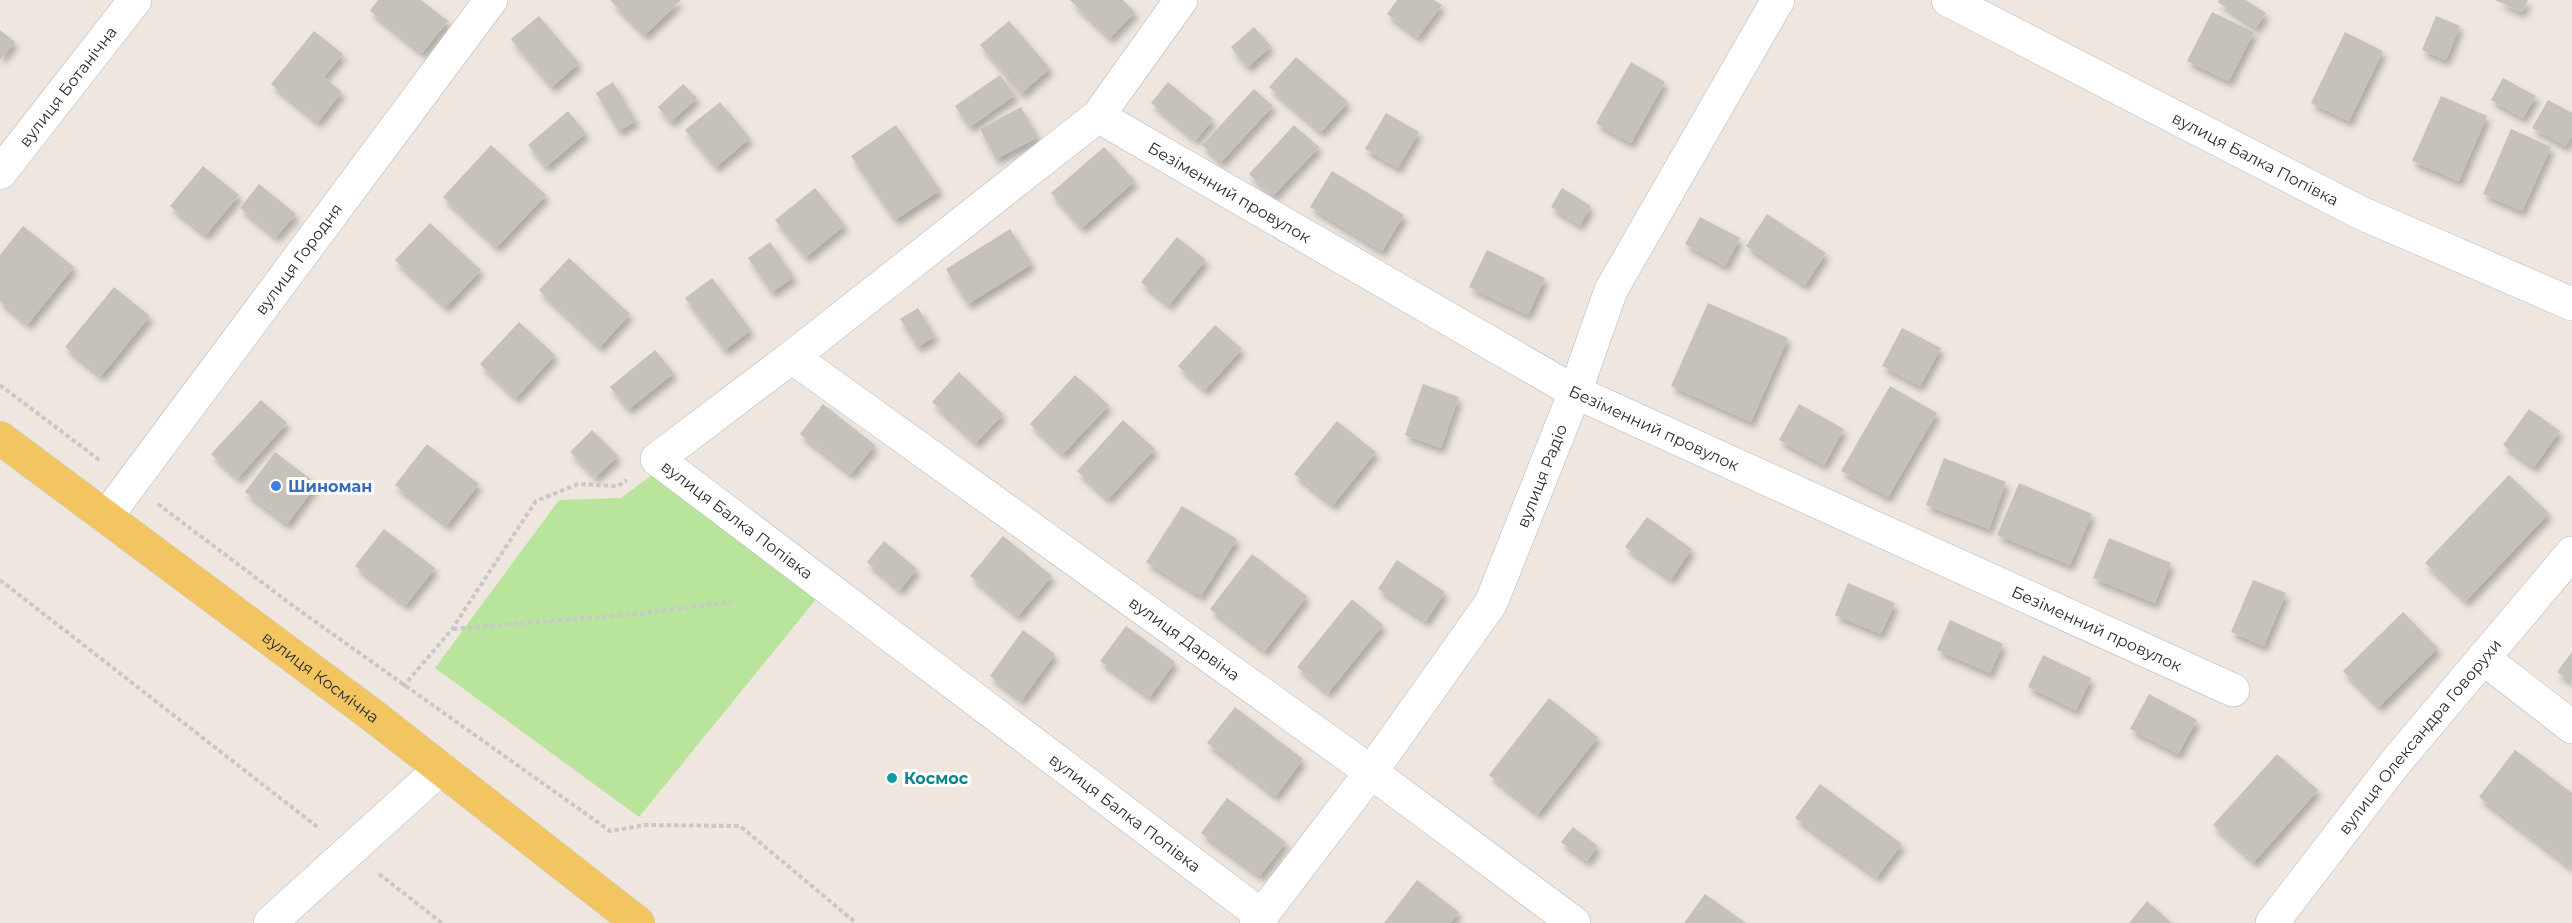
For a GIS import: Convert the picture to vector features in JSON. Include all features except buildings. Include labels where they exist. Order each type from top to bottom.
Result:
[{"type":"main road","name":"вулиця Космічна","points":[[0,438],[376,718],[638,923]]},
{"type":"street","name":"вулиця Ботанічна","points":[[0,173],[135,0]]},
{"type":"street","name":"вулиця Городня","points":[[106,517],[492,0]]},
{"type":"street","name":"вулиця Балка Попівка","points":[[1181,0],[1098,116],[792,357],[657,459],[1259,920]]},
{"type":"street","name":"вулиця Радіо","points":[[1259,920],[1371,772],[1491,603],[1575,392],[1611,291],[1778,0]]},
{"type":"street","name":"вулиця Балка Попівка","points":[[1948,0],[2361,213],[2572,304]]},
{"type":"street","name":"Безіменний провулок","points":[[1098,116],[1575,392],[2233,690]]},
{"type":"street","name":"вулиця Дарвіна","points":[[792,357],[1371,772],[1574,923]]},
{"type":"street","name":"вулиця Олександра Говорухи","points":[[2272,923],[2395,763],[2570,558]]},
{"type":"street","points":[[2483,658],[2572,727]]},
{"type":"street","points":[[270,923],[441,768]]},
{"type":"path","points":[[0,385],[296,608],[610,831],[645,825],[740,826],[856,923]]},
{"type":"path","points":[[376,718],[452,629],[536,501],[578,484],[618,486],[657,459]]},
{"type":"path","points":[[0,580],[442,923]]},
{"type":"path","points":[[452,629],[636,614],[731,602]]},
{"type":"green space","points":[[656,472],[817,598],[639,817],[435,668],[559,500],[621,498]]},
{"type":"place","name":"Шиноман","points":[[276,486]]},
{"type":"place","name":"Космос","points":[[892,778]]}]
